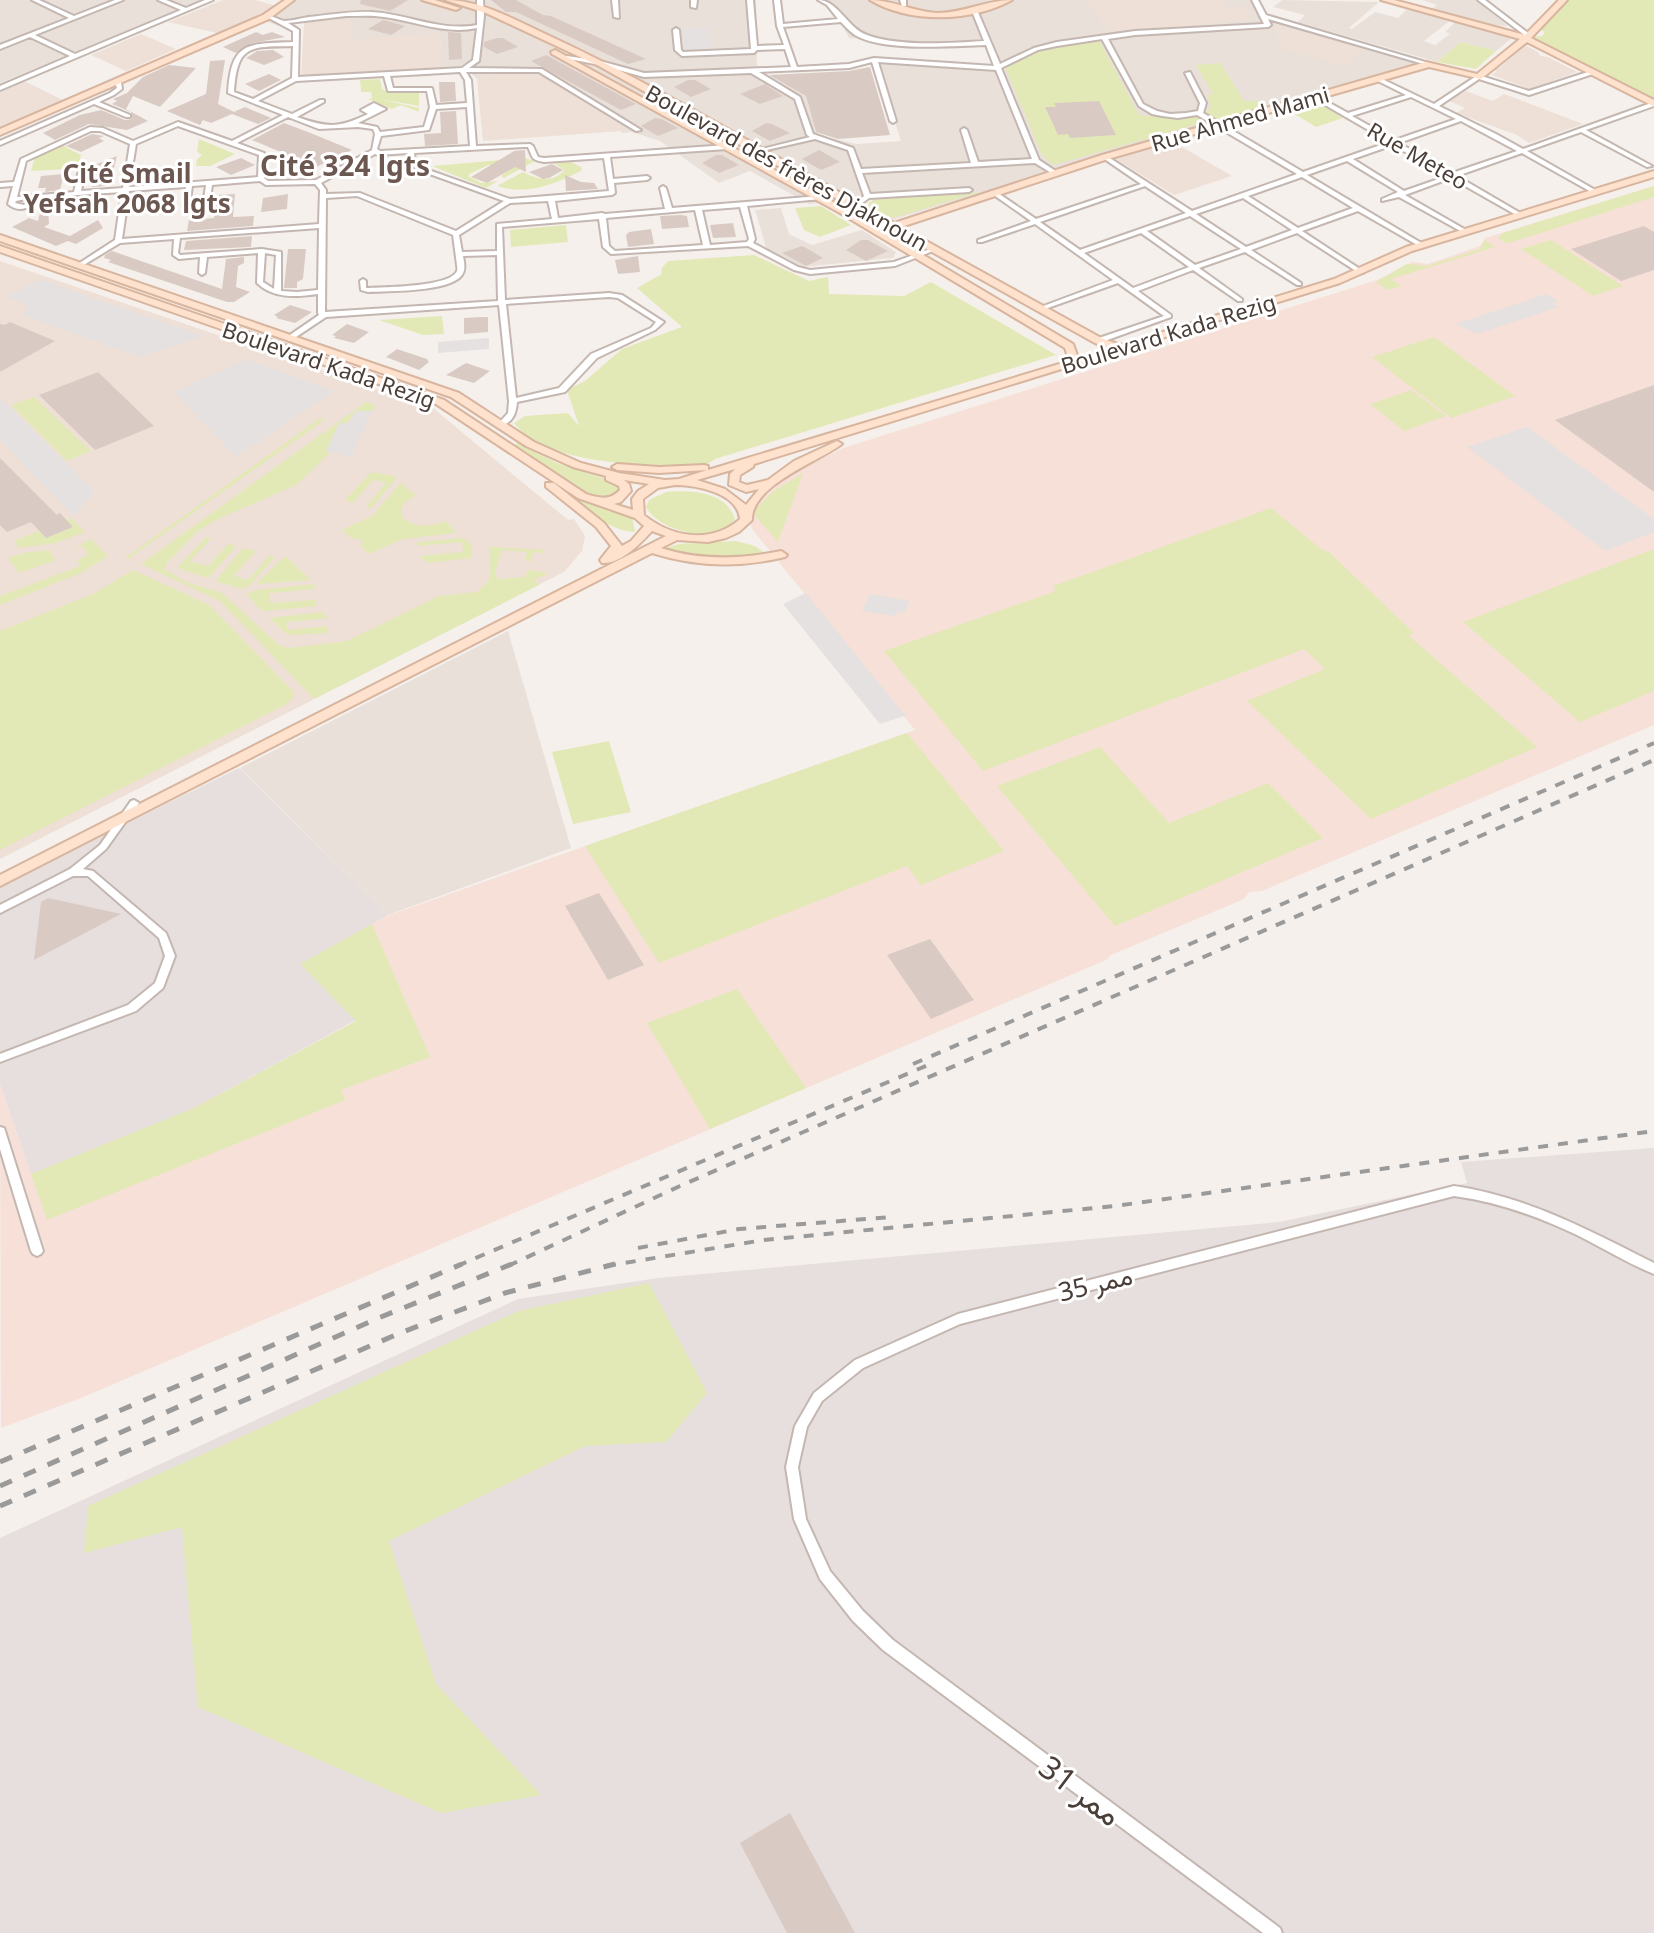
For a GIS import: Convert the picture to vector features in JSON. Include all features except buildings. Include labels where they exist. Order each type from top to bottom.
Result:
[{"type":"main road","points":[[0,132],[269,16],[290,0]]},
{"type":"main road","points":[[426,0],[480,12]]},
{"type":"main road","name":"Boulevard des frères Djaknoun","points":[[449,0],[600,63],[1040,309],[1099,341],[1119,347]]},
{"type":"main road","points":[[874,0],[914,15],[975,13],[1008,0]]},
{"type":"main road","points":[[1385,0],[1527,37],[1654,104]]},
{"type":"main road","points":[[1429,64],[1478,77],[1527,37],[1563,0]]},
{"type":"main road","name":"Boulevard des frères Djaknoun","points":[[480,12],[920,256],[1069,346],[1073,357],[1070,363]]},
{"type":"main road","name":"Rue Ahmed Mami","points":[[894,226],[1105,157],[1429,64]]},
{"type":"main road","name":"Boulevard Kada Rezig","points":[[639,516],[635,505],[641,493],[672,482],[760,460],[1361,272],[1421,245],[1595,192],[1652,170]]},
{"type":"main road","name":"Boulevard Kada Rezig","points":[[0,249],[428,397],[452,408],[582,496],[639,516],[650,526],[676,536],[702,538],[732,532],[746,520],[746,513],[777,478],[812,456],[841,443],[1348,285],[1406,259],[1654,181]]},
{"type":"main road","points":[[843,211],[857,205]]},
{"type":"main road","name":"Boulevard Kada Rezig","points":[[0,238],[455,395],[543,450]]},
{"type":"main road","points":[[504,446],[610,535],[617,546],[611,557]]},
{"type":"main road","points":[[543,450],[607,466],[639,469],[696,469],[740,464]]},
{"type":"main road","points":[[543,450],[626,487],[617,500],[598,502]]},
{"type":"main road","points":[[760,460],[735,474],[733,483],[746,489],[777,478]]},
{"type":"main road","points":[[594,471],[725,492],[746,513]]},
{"type":"main road","points":[[0,881],[489,628],[635,543],[650,526]]},
{"type":"main road","points":[[0,871],[676,536]]},
{"type":"main road","points":[[650,548],[684,558],[724,563],[781,555]]},
{"type":"street","points":[[35,0],[73,18]]},
{"type":"street","points":[[0,47],[120,0]]},
{"type":"street","points":[[161,0],[186,10]]},
{"type":"street","points":[[0,88],[210,0]]},
{"type":"street","points":[[615,0],[617,17]]},
{"type":"street","points":[[750,0],[755,71]]},
{"type":"street","points":[[777,0],[780,26],[795,69]]},
{"type":"street","points":[[821,0],[829,4],[856,33],[873,38],[928,43],[987,43]]},
{"type":"street","points":[[567,58],[600,63],[633,74],[656,76],[861,65],[874,60],[997,68],[1036,49],[1104,37],[1268,25],[1255,0]]},
{"type":"street","points":[[1481,0],[1527,37]]},
{"type":"street","points":[[285,22],[359,14],[394,17],[446,30],[480,12]]},
{"type":"street","points":[[462,70],[476,61],[480,12]]},
{"type":"street","points":[[975,13],[1036,161],[1055,173]]},
{"type":"street","points":[[269,16],[296,30],[295,79]]},
{"type":"street","points":[[1266,17],[1429,64]]},
{"type":"street","points":[[780,26],[842,20]]},
{"type":"street","points":[[676,30],[678,50],[682,54],[788,47]]},
{"type":"street","points":[[30,35],[74,56]]},
{"type":"street","points":[[1104,37],[1141,105],[1148,111],[1175,116],[1198,113],[1204,108],[1188,73]]},
{"type":"street","points":[[295,44],[256,46],[236,55],[231,93],[319,127],[370,126],[378,134],[375,151]]},
{"type":"street","points":[[874,60],[893,121]]},
{"type":"street","points":[[462,70],[468,80],[473,147]]},
{"type":"street","points":[[253,102],[295,79],[462,70],[540,70],[638,130]]},
{"type":"street","points":[[755,71],[798,98],[808,132],[813,138]]},
{"type":"street","points":[[1435,106],[1478,77],[1529,93],[1594,72]]},
{"type":"street","points":[[378,134],[427,129],[433,107],[430,89],[390,90],[386,73]]},
{"type":"street","points":[[1378,79],[1461,119],[1595,192]]},
{"type":"street","points":[[0,143],[118,91],[118,82]]},
{"type":"street","points":[[1348,115],[1412,95]]},
{"type":"street","name":"Rue Meteo","points":[[1315,97],[1520,215]]},
{"type":"street","points":[[233,143],[322,101]]},
{"type":"street","points":[[94,102],[128,116]]},
{"type":"street","points":[[1384,200],[1654,104]]},
{"type":"street","points":[[433,107],[469,105]]},
{"type":"street","points":[[349,125],[368,115],[373,118],[387,111],[383,109]]},
{"type":"street","points":[[1198,113],[1421,245]]},
{"type":"street","points":[[1081,252],[1461,119]]},
{"type":"street","points":[[261,179],[262,154],[178,124],[133,143],[101,129],[84,130],[26,157],[18,184],[22,197],[261,179],[271,184],[317,182],[375,151],[383,154],[524,145],[530,146],[536,159],[544,160],[727,147]]},
{"type":"street","points":[[964,130],[975,164]]},
{"type":"street","points":[[1581,130],[1652,170]]},
{"type":"street","points":[[760,151],[813,138],[848,147],[867,196]]},
{"type":"street","points":[[118,241],[133,143]]},
{"type":"street","points":[[411,152],[412,161],[418,168],[509,201],[608,194],[612,191],[607,155]]},
{"type":"street","points":[[1105,157],[1299,284]]},
{"type":"street","points":[[1348,159],[1464,231]]},
{"type":"street","points":[[858,171],[1036,161]]},
{"type":"street","points":[[77,193],[83,166]]},
{"type":"street","points":[[611,181],[647,178]]},
{"type":"street","points":[[317,182],[322,186],[323,196],[321,313],[324,315]]},
{"type":"street","points":[[189,185],[186,208],[195,212],[206,207],[209,183]]},
{"type":"street","points":[[0,185],[18,184]]},
{"type":"street","points":[[980,241],[1146,184]]},
{"type":"street","points":[[663,188],[669,210]]},
{"type":"street","points":[[857,205],[867,196],[969,190]]},
{"type":"street","points":[[993,192],[1169,316],[1099,341]]},
{"type":"street","points":[[323,196],[362,195],[456,234]]},
{"type":"street","points":[[1243,195],[1361,272]]},
{"type":"street","points":[[502,424],[512,414],[513,401],[502,304],[499,225],[819,198]]},
{"type":"street","points":[[551,199],[555,219]]},
{"type":"street","points":[[456,234],[509,201]]},
{"type":"street","points":[[743,205],[752,239],[749,244]]},
{"type":"street","points":[[698,208],[707,247]]},
{"type":"street","points":[[1133,290],[1359,208]]},
{"type":"street","points":[[602,215],[606,247],[613,253],[749,244],[796,269],[810,272],[895,264],[935,249]]},
{"type":"street","points":[[80,265],[118,241],[323,226]]},
{"type":"street","points":[[1142,231],[1240,300]]},
{"type":"street","points":[[456,234],[456,247],[462,254]]},
{"type":"street","points":[[177,238],[178,256],[279,251],[277,293]]},
{"type":"street","points":[[262,251],[260,283],[277,293],[322,292]]},
{"type":"street","points":[[462,254],[500,253]]},
{"type":"street","points":[[363,281],[363,289],[368,290],[441,285],[458,276],[462,254]]},
{"type":"street","points":[[202,273],[204,255]]},
{"type":"street","points":[[1040,309],[1119,280]]},
{"type":"street","points":[[441,285],[444,307]]},
{"type":"street","points":[[290,339],[324,315],[609,295],[631,302],[660,322],[653,329],[594,356],[562,390],[513,401]]},
{"type":"street","points":[[0,909],[72,872],[103,847],[134,803]]},
{"type":"street","points":[[0,1058],[132,1008],[159,985],[167,970],[170,956],[163,936],[90,873],[72,872]]},
{"type":"street","points":[[0,1131],[37,1251]]},
{"type":"street","name":"ممر 35","points":[[888,1645],[858,1616],[825,1575],[800,1519],[792,1467],[801,1426],[818,1397],[859,1364],[958,1319],[1454,1191],[1485,1194],[1545,1216],[1654,1269]]},
{"type":"street","name":"ممر 31","points":[[888,1645],[1275,1933]]},
{"type":"shaded area","points":[[0,0],[201,0],[0,83]]},
{"type":"shaded area","points":[[223,0],[255,0],[276,6],[221,34],[168,22]]},
{"type":"shaded area","points":[[296,0],[756,0],[757,69],[806,96],[817,135],[857,144],[901,141],[876,61],[993,66],[984,46],[849,38],[842,24],[819,0],[1258,0],[1270,21],[1419,64],[1205,124],[892,220],[874,208],[871,199],[809,204],[750,171],[719,183],[660,141],[632,132],[622,133],[619,121],[494,73],[477,79],[471,73],[441,70],[440,33],[351,41],[351,17],[279,26],[265,21]]},
{"type":"shaded area","points":[[1085,0],[1223,0],[1228,7],[1244,6],[1250,20],[1111,34]]},
{"type":"shaded area","points":[[1282,0],[1379,2],[1349,28],[1352,29],[1375,12],[1398,18],[1407,9],[1451,20],[1424,41],[1435,45],[1450,34],[1445,32],[1455,22],[1512,38],[1496,51],[1460,42],[1437,62],[1298,22],[1305,15],[1273,7]]},
{"type":"shaded area","points":[[1422,0],[1476,0],[1508,26],[1491,25],[1432,9],[1437,5]]},
{"type":"shaded area","points":[[351,17],[352,40],[440,33],[442,68],[301,76],[304,23]]},
{"type":"shaded area","points":[[1273,25],[1364,49],[1346,66],[1283,49]]},
{"type":"shaded area","points":[[708,28],[711,51],[685,52],[683,29]]},
{"type":"shaded area","points":[[141,34],[176,49],[126,71],[91,55]]},
{"type":"shaded area","points":[[1525,45],[1540,56],[1577,72],[1530,89],[1492,75],[1497,71],[1493,70],[1496,67],[1499,68]]},
{"type":"shaded area","points":[[536,71],[619,121],[622,131],[483,141],[477,79],[494,73]]},
{"type":"shaded area","points":[[24,81],[65,101],[0,129],[0,92]]},
{"type":"shaded area","points":[[1466,91],[1493,101],[1504,94],[1583,124],[1529,143],[1517,135],[1456,113],[1465,108],[1449,101]]},
{"type":"shaded area","points":[[1172,141],[1232,176],[1174,195],[1114,158],[1149,146],[1154,149]]},
{"type":"shaded area","points":[[1654,186],[1654,725],[1262,891],[1249,892],[1244,899],[1111,955],[1106,960],[81,1398],[1,1428],[0,1084],[31,1174],[194,1108],[356,1021],[300,964],[384,917],[915,730],[752,529],[750,520],[755,506],[786,477],[843,448],[1377,280],[1412,262],[1428,264],[1480,246],[1485,238]]},
{"type":"shaded area","points":[[781,208],[789,234],[812,245],[862,230],[896,252],[893,258],[802,267],[766,248],[755,210]]},
{"type":"shaded area","points":[[0,261],[433,408],[568,520],[574,519],[585,536],[582,551],[564,572],[0,859]]},
{"type":"shaded area","points":[[41,280],[204,336],[140,357],[19,314],[31,307],[6,297]]},
{"type":"shaded area","points":[[1547,294],[1558,301],[1553,303],[1559,307],[1477,334],[1456,324]]},
{"type":"shaded area","points":[[489,338],[489,349],[438,353],[438,342]]},
{"type":"shaded area","points":[[246,359],[334,391],[236,457],[174,392]]},
{"type":"shaded area","points":[[0,397],[94,491],[74,516],[0,440]]},
{"type":"shaded area","points":[[355,411],[372,411],[351,457],[326,451],[339,423],[349,423]]},
{"type":"shaded area","points":[[1527,427],[1654,519],[1654,532],[1605,551],[1467,447]]},
{"type":"shaded area","points":[[806,593],[907,715],[880,724],[783,604]]},
{"type":"shaded area","points":[[870,594],[910,601],[904,613],[897,612],[895,616],[862,611]]},
{"type":"shaded area","points":[[508,631],[571,848],[388,915],[240,768]]},
{"type":"shaded area","points":[[239,768],[388,915],[301,964],[356,1020],[194,1108],[31,1174],[0,1084],[0,886]]},
{"type":"shaded area","points":[[1654,1148],[1654,1933],[0,1933],[0,1538],[518,1299],[658,1278],[1279,1222],[1467,1183],[1461,1162]]},
{"type":"green space","points":[[1568,0],[1654,0],[1654,99],[1529,37],[1542,36],[1545,32],[1538,29]]},
{"type":"green space","points":[[1099,40],[1139,115],[1175,119],[1195,116],[1205,122],[1053,165],[1042,155],[1005,67],[1037,52]]},
{"type":"green space","points":[[1460,42],[1496,51],[1476,69],[1437,62]]},
{"type":"green space","points":[[1220,63],[1244,101],[1261,101],[1265,107],[1216,121],[1204,114],[1211,106],[1207,95],[1213,94],[1196,65]]},
{"type":"green space","points":[[380,79],[382,89],[386,91],[419,91],[419,106],[379,99],[419,108],[419,112],[401,105],[392,109],[368,99],[372,98],[371,92],[361,92],[360,80]]},
{"type":"green space","points":[[1314,102],[1343,118],[1316,127],[1288,110]]},
{"type":"green space","points":[[199,139],[235,154],[210,166],[196,166],[197,159],[202,155],[197,152]]},
{"type":"green space","points":[[62,145],[81,155],[79,163],[71,163],[69,169],[31,171],[35,157]]},
{"type":"green space","points":[[525,158],[535,161],[504,178],[501,176],[506,172],[489,165],[469,174],[469,177],[482,183],[498,181],[486,188],[432,166]]},
{"type":"green space","points":[[568,160],[582,168],[581,171],[530,189],[497,186],[523,172],[540,178],[555,177],[564,170],[551,161]]},
{"type":"green space","points":[[1654,186],[1654,197],[1512,242],[1506,243],[1498,238],[1503,233]]},
{"type":"green space","points":[[979,192],[893,218],[868,207],[869,202],[884,197]]},
{"type":"green space","points":[[821,206],[851,225],[820,237],[804,230],[795,208]]},
{"type":"green space","points":[[566,225],[568,242],[511,247],[510,230]]},
{"type":"green space","points":[[1485,240],[1495,247],[1391,279],[1402,286],[1388,290],[1376,282],[1407,264],[1427,266],[1480,249]]},
{"type":"green space","points":[[1551,240],[1623,286],[1593,296],[1521,249]]},
{"type":"green space","points":[[754,255],[809,281],[828,277],[829,294],[904,296],[931,282],[1056,355],[715,459],[706,465],[632,464],[577,456],[552,449],[531,438],[514,423],[525,416],[568,413],[579,426],[567,390],[585,381],[622,349],[682,327],[637,288],[662,274],[661,269],[668,261]]},
{"type":"green space","points":[[442,316],[444,334],[423,335],[379,320]]},
{"type":"green space","points":[[1434,337],[1515,396],[1451,418],[1372,357]]},
{"type":"green space","points":[[1411,390],[1446,416],[1404,431],[1370,404]]},
{"type":"green space","points":[[34,397],[91,451],[67,461],[11,405]]},
{"type":"green space","points":[[366,402],[376,405],[372,411],[356,411],[326,451],[330,453],[296,485],[198,531],[166,564],[166,570],[186,582],[222,593],[279,645],[288,648],[347,641],[439,596],[477,592],[490,579],[489,547],[543,550],[543,553],[533,552],[531,561],[525,561],[527,552],[502,550],[495,573],[498,579],[525,577],[528,570],[549,573],[534,580],[539,585],[314,699],[220,601],[141,564]]},
{"type":"green space","points":[[320,418],[324,420],[128,559],[125,558]]},
{"type":"green space","points":[[517,443],[557,463],[615,482],[621,488],[618,495],[601,499],[587,494],[514,445]]},
{"type":"green space","points":[[371,472],[396,479],[371,508],[366,507],[386,483],[373,480],[353,503],[345,500]]},
{"type":"green space","points":[[803,473],[778,542],[755,516],[755,510],[772,492]]},
{"type":"green space","points":[[552,480],[579,498],[632,517],[635,532],[624,531],[602,520]]},
{"type":"green space","points":[[400,483],[416,495],[403,504],[401,515],[405,520],[422,526],[446,521],[456,533],[403,539],[369,554],[360,546],[362,540],[351,538],[342,530],[372,516]]},
{"type":"green space","points":[[666,492],[706,494],[724,503],[735,519],[716,532],[703,534],[676,529],[653,516],[646,507],[649,500]]},
{"type":"green space","points":[[1271,508],[1321,549],[1329,552],[1414,633],[1409,636],[1537,747],[1371,819],[1247,701],[1325,669],[1304,649],[983,771],[884,651],[1056,591],[1053,586]]},
{"type":"green space","points":[[71,518],[85,532],[56,543],[19,548],[14,541],[39,531],[46,538],[73,527],[66,520]]},
{"type":"green space","points":[[206,537],[211,538],[190,561],[208,566],[229,543],[236,547],[208,578],[177,568]]},
{"type":"green space","points":[[463,538],[471,544],[472,558],[428,563],[419,556],[463,552],[462,542],[418,546],[418,542]]},
{"type":"green space","points":[[91,539],[108,556],[81,573],[0,605],[0,596],[80,566],[77,560],[88,555],[81,545],[69,550]]},
{"type":"green space","points":[[736,541],[755,546],[766,554],[728,560],[662,549],[679,544]]},
{"type":"green space","points":[[243,548],[256,551],[234,576],[248,580],[270,555],[275,557],[249,586],[242,589],[215,581]]},
{"type":"green space","points":[[1654,549],[1654,691],[1580,722],[1463,622]]},
{"type":"green space","points":[[49,550],[56,560],[19,573],[8,558],[23,553]]},
{"type":"green space","points":[[285,556],[311,580],[258,584],[258,582]]},
{"type":"green space","points":[[133,570],[209,605],[293,691],[294,697],[285,705],[0,850],[0,631],[93,594]]},
{"type":"green space","points":[[314,584],[315,589],[270,593],[269,603],[315,600],[317,606],[265,611],[259,609],[247,594],[256,590]]},
{"type":"green space","points":[[322,612],[328,618],[287,622],[287,630],[328,626],[328,633],[288,635],[269,618]]},
{"type":"green space","points":[[907,733],[1004,851],[921,885],[907,866],[659,963],[585,846]]},
{"type":"green space","points":[[609,741],[631,812],[573,824],[552,752]]},
{"type":"green space","points":[[1100,747],[1169,823],[1268,783],[1323,838],[1115,926],[997,786]]},
{"type":"green space","points":[[372,924],[430,1057],[341,1090],[345,1100],[47,1220],[31,1174],[194,1108],[356,1021],[300,964]]},
{"type":"green space","points":[[737,989],[806,1088],[710,1129],[647,1023]]},
{"type":"green space","points":[[649,1283],[707,1393],[666,1442],[585,1446],[389,1541],[436,1684],[541,1795],[441,1813],[198,1707],[182,1527],[84,1553],[88,1506],[519,1311]]},
{"type":"railway","points":[[913,1064],[1654,743]]},
{"type":"railway","points":[[508,1266],[680,1186],[1654,760]]},
{"type":"railway","points":[[457,1266],[928,1065]]},
{"type":"railway","points":[[610,1265],[764,1240],[1115,1206],[1654,1131]]},
{"type":"railway","points":[[638,1248],[739,1229],[892,1217]]},
{"type":"railway","points":[[0,1462],[462,1264]]},
{"type":"railway","points":[[0,1486],[376,1319],[512,1264]]},
{"type":"railway","points":[[610,1265],[615,1264]]},
{"type":"railway","points":[[0,1506],[400,1333],[505,1293],[610,1265]]},
{"type":"district","name":"Cité 324 lgts","points":[[345,165]]},
{"type":"district","name":"Cité Smail Yefsah 2068 lgts","points":[[127,188]]}]
